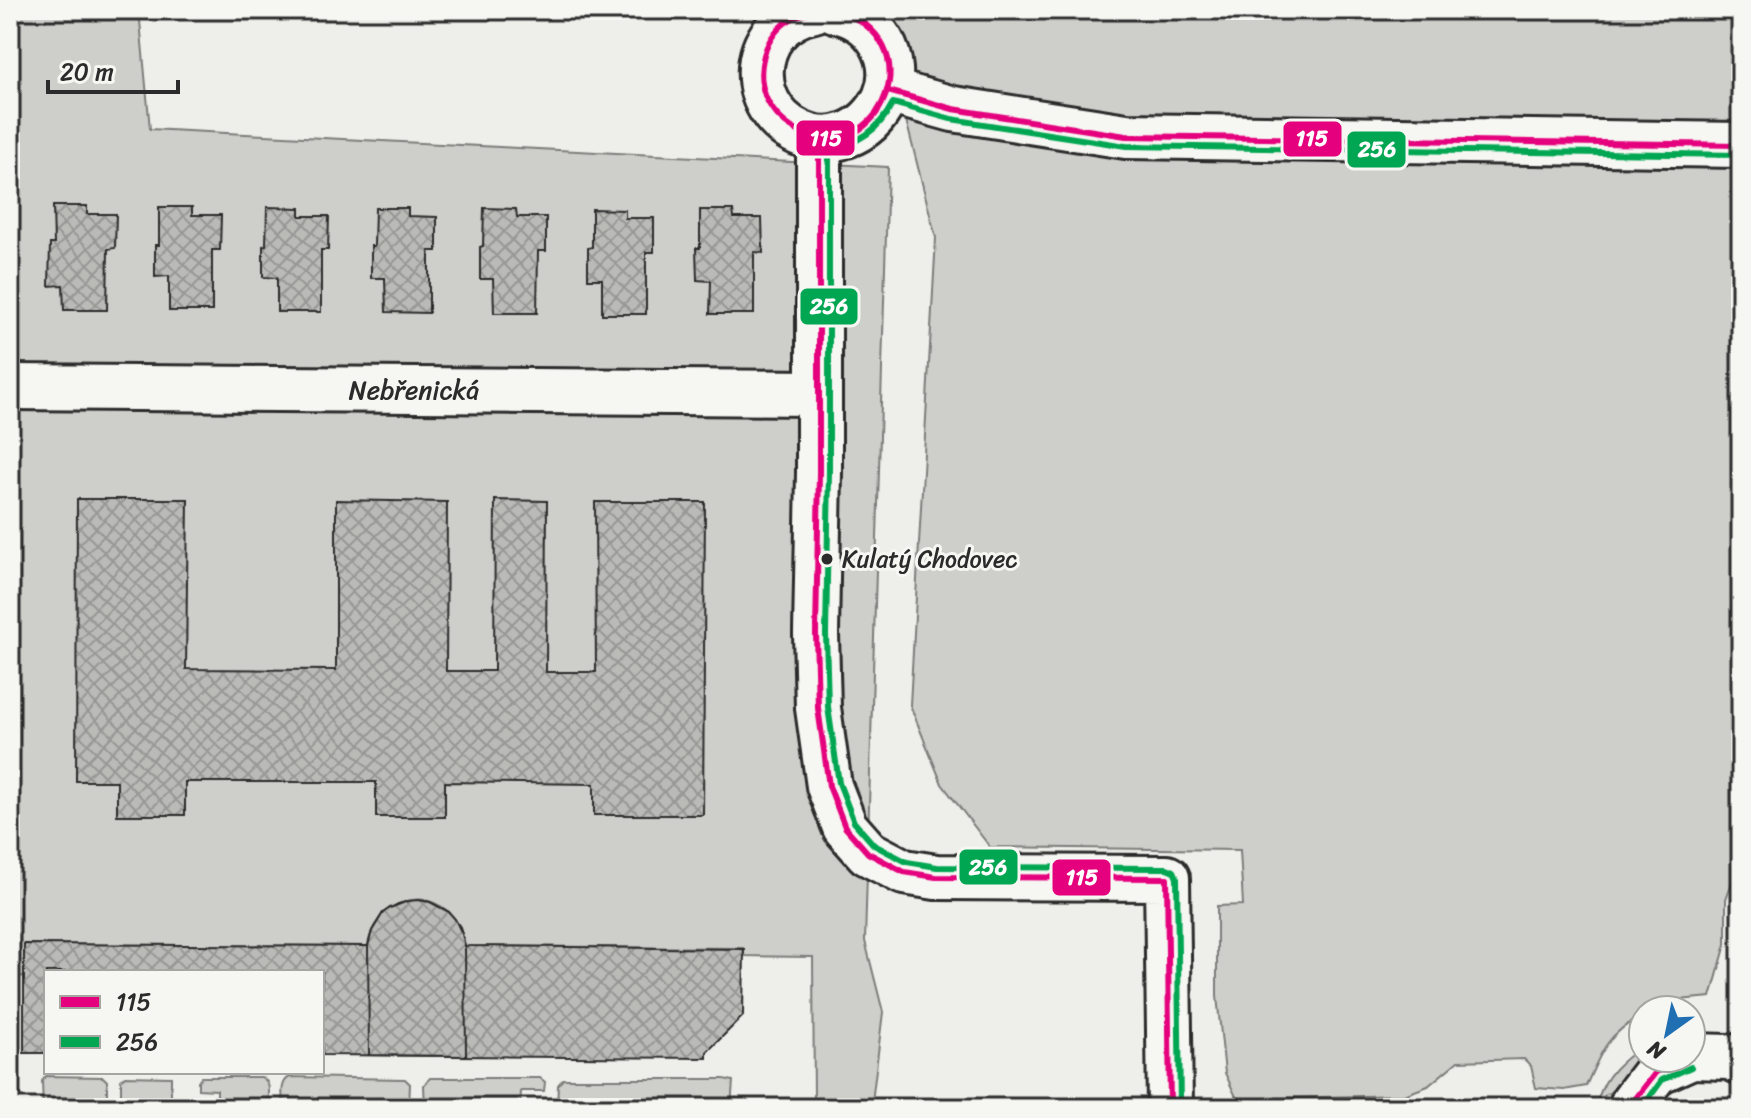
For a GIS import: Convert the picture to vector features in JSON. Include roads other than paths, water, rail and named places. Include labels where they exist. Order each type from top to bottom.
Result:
[{"type":"street","points":[[814,10],[790,19],[776,30],[761,62],[760,79],[772,112],[785,125],[819,139],[838,138],[870,121],[888,91],[888,57],[881,41],[871,27],[856,17],[835,10]]},
{"type":"street","points":[[888,91],[953,109],[1126,136],[1741,145]]},
{"type":"street","points":[[819,139],[816,634],[818,708],[829,786],[845,827],[868,853],[904,872],[936,877],[1167,878],[1170,1108]]},
{"type":"street","name":"Nebřenická","points":[[10,387],[819,393]]},
{"type":"street","points":[[1632,1108],[1633,1102],[1656,1072],[1718,1052]]},
{"type":"place","name":"Kulatý Chodovec","points":[[827,559]]}]
